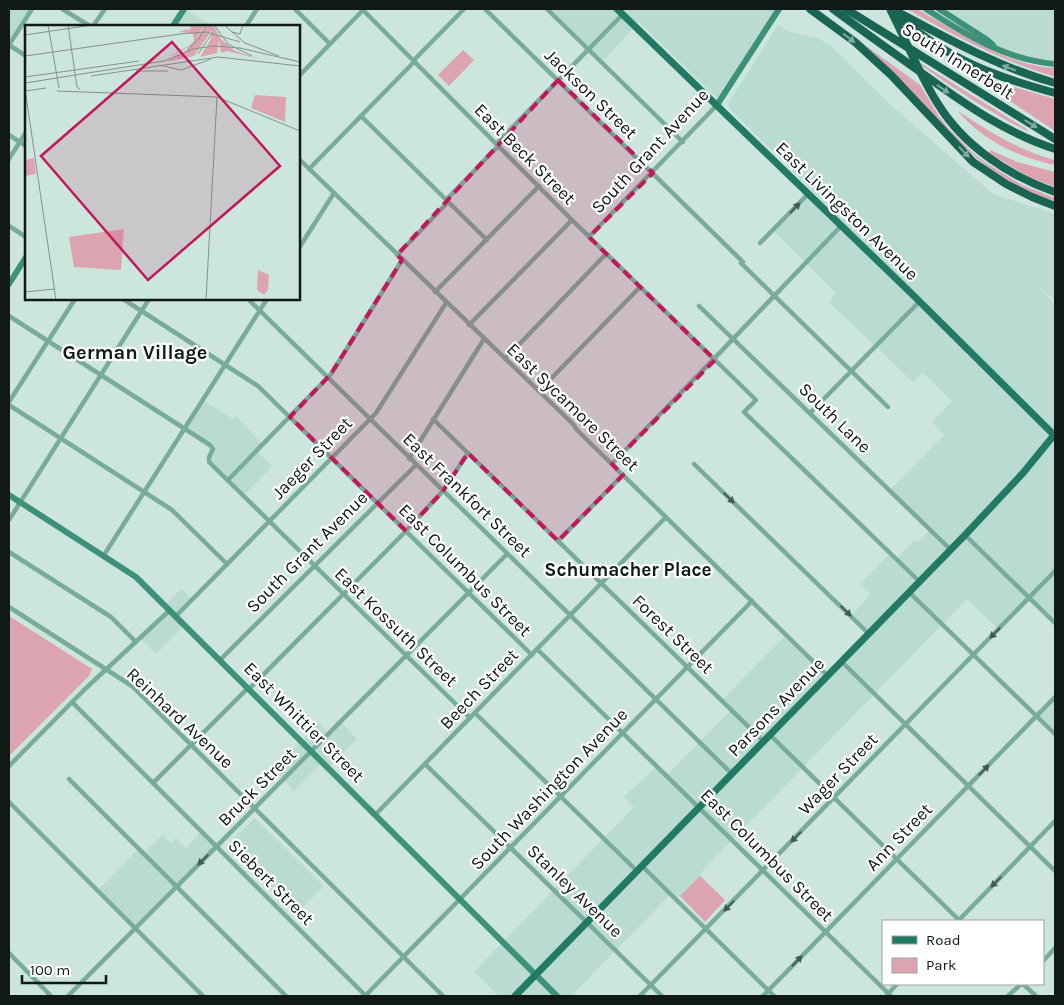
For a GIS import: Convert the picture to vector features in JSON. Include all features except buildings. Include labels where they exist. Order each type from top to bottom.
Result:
[{"type":"highway","points":[[810,9],[855,42],[891,75],[973,162],[1006,184],[1055,206]]},
{"type":"highway","points":[[833,9],[982,114],[1025,138],[1055,149]]},
{"type":"highway","name":"South Innerbelt","points":[[846,9],[1055,139]]},
{"type":"highway","points":[[890,9],[982,56],[1007,67],[1055,83]]},
{"type":"highway","points":[[890,9],[934,97],[954,126],[980,150],[1019,176],[1055,192]]},
{"type":"highway","name":"South Innerbelt","points":[[890,9],[929,40],[973,65],[999,76],[1055,93]]},
{"type":"main road","name":"East Livingston Avenue","points":[[620,11],[1055,434]]},
{"type":"main road","name":"Parsons Avenue","points":[[514,996],[951,550],[1018,479],[1055,434]]},
{"type":"street","points":[[25,55],[9,45],[32,9]]},
{"type":"street","points":[[62,9],[88,25]]},
{"type":"street","points":[[95,25],[105,9]]},
{"type":"street","points":[[174,25],[184,9]]},
{"type":"street","points":[[247,25],[257,9]]},
{"type":"street","points":[[295,9],[330,44]]},
{"type":"street","points":[[300,75],[363,9]]},
{"type":"street","name":"East Beck Street","points":[[363,9],[606,254],[756,400],[744,412],[920,582]]},
{"type":"street","points":[[309,169],[464,9]]},
{"type":"street","name":"Jackson Street","points":[[485,9],[888,407]]},
{"type":"street","points":[[547,9],[683,142]]},
{"type":"street","name":"South Grant Avenue","points":[[590,237],[718,105],[779,9]]},
{"type":"street","points":[[926,9],[997,50],[1024,59],[1055,64]]},
{"type":"street","points":[[938,9],[986,39],[997,50]]},
{"type":"street","points":[[397,255],[589,48],[620,11]]},
{"type":"street","points":[[361,116],[487,240]]},
{"type":"street","points":[[9,159],[25,134]]},
{"type":"street","points":[[9,135],[25,145]]},
{"type":"street","name":"East Sycamore Street","points":[[300,160],[828,676]]},
{"type":"street","points":[[435,292],[539,186]]},
{"type":"street","points":[[300,246],[334,194]]},
{"type":"street","points":[[760,243],[808,194]]},
{"type":"street","name":"South Grant Avenue","points":[[470,325],[572,220]]},
{"type":"street","points":[[9,226],[25,236]]},
{"type":"street","points":[[612,464],[841,226]]},
{"type":"street","points":[[505,359],[606,254]]},
{"type":"street","points":[[9,284],[25,259]]},
{"type":"street","points":[[228,480],[328,378],[402,260]]},
{"type":"street","points":[[538,391],[640,287]]},
{"type":"street","points":[[74,300],[9,404],[176,514],[227,564]]},
{"type":"street","name":"East Columbus Street","points":[[125,300],[258,386],[532,655]]},
{"type":"street","points":[[9,520],[148,300]]},
{"type":"street","name":"East Frankfort Street","points":[[249,300],[732,774]]},
{"type":"street","points":[[104,555],[266,300]]},
{"type":"street","points":[[810,413],[919,302]]},
{"type":"street","name":"Jaeger Street","points":[[176,616],[376,413],[446,303]]},
{"type":"street","name":"South Lane","points":[[699,306],[951,550]]},
{"type":"street","name":"East Kossuth Street","points":[[9,316],[210,445],[212,449],[209,462],[470,718]]},
{"type":"street","points":[[409,458],[484,339]]},
{"type":"street","name":"Forest Street","points":[[434,419],[764,742]]},
{"type":"street","points":[[153,783],[406,531],[443,492],[468,453]]},
{"type":"street","points":[[694,464],[869,634]]},
{"type":"street","name":"South Grant Avenue","points":[[220,660],[416,465]]},
{"type":"street","points":[[558,541],[622,475]]},
{"type":"street","name":"East Whittier Street","points":[[9,495],[136,577],[557,996]]},
{"type":"street","name":"Beech Street","points":[[375,815],[666,517]]},
{"type":"street","points":[[965,535],[1055,623]]},
{"type":"street","points":[[9,552],[111,617],[136,642]]},
{"type":"street","name":"Bruck Street","points":[[68,996],[507,554]]},
{"type":"street","name":"Wager Street","points":[[640,996],[1055,571]]},
{"type":"street","points":[[909,592],[1055,734]]},
{"type":"street","name":"South Washington Avenue","points":[[357,996],[364,995],[404,957],[752,601]]},
{"type":"street","name":"Reinhard Avenue","points":[[9,608],[132,686],[444,996]]},
{"type":"street","points":[[9,766],[72,702],[170,610]]},
{"type":"street","name":"East Columbus Street","points":[[538,649],[888,995]]},
{"type":"street","points":[[842,662],[1055,871]]},
{"type":"street","name":"Ann Street","points":[[763,996],[1055,697]]},
{"type":"street","name":"Siebert Street","points":[[72,702],[364,995]]},
{"type":"street","points":[[475,713],[560,797],[706,929],[774,996]]},
{"type":"street","points":[[770,735],[958,920]]},
{"type":"street","name":"Stanley Avenue","points":[[425,764],[662,996]]},
{"type":"street","points":[[69,779],[286,996]]},
{"type":"street","points":[[9,802],[203,996]]},
{"type":"street","points":[[960,920],[1055,821]]},
{"type":"street","points":[[1044,960],[1055,948]]},
{"type":"street","points":[[9,953],[52,996]]},
{"type":"street","points":[[888,995],[896,985]]},
{"type":"street","points":[[1008,996],[1021,985]]},
{"type":"street","points":[[1023,985],[1036,996]]},
{"type":"highlighted area","points":[[558,80],[653,173],[589,237],[715,360],[612,464],[623,475],[558,541],[468,453],[443,491],[406,531],[290,417],[331,374],[402,260],[397,255]]},
{"type":"shaded area","points":[[9,9],[32,9],[9,45]]},
{"type":"shaded area","points":[[184,9],[211,25],[174,25]]},
{"type":"shaded area","points":[[549,9],[779,9],[718,99],[639,22],[603,61]]},
{"type":"shaded area","points":[[939,9],[1055,9],[1055,67],[1004,53]]},
{"type":"shaded area","points":[[778,25],[790,32],[818,38],[832,47],[893,107],[993,194],[1055,214],[1055,300],[1033,282],[1055,304],[1055,623],[1030,598],[998,629],[967,599],[704,869],[700,876],[680,896],[676,898],[671,894],[571,996],[499,996],[474,972],[634,807],[624,797],[658,765],[668,774],[731,710],[722,700],[786,635],[828,676],[867,634],[851,616],[871,594],[860,584],[890,553],[897,558],[914,540],[917,542],[930,530],[890,490],[944,435],[932,422],[952,401],[923,373],[913,382],[829,302],[836,293],[773,230],[811,191],[834,212],[729,108],[729,102]]},
{"type":"shaded area","points":[[204,401],[233,419],[236,416],[263,445],[257,451],[272,466],[244,495],[210,462],[212,445],[187,428]]},
{"type":"shaded area","points":[[181,589],[192,599],[176,616],[185,625],[156,654],[140,638],[169,610],[165,605]]},
{"type":"shaded area","points":[[1055,698],[1055,730],[1040,715]]},
{"type":"shaded area","points":[[340,721],[357,739],[327,769],[321,764],[294,791],[273,769],[319,723],[328,733]]},
{"type":"shaded area","points":[[255,818],[324,886],[295,915],[226,846]]},
{"type":"shaded area","points":[[202,831],[217,846],[136,928],[98,890],[139,848],[144,853],[163,835],[171,843],[176,838],[186,848]]},
{"type":"green space","points":[[907,9],[917,9],[1001,55],[1037,66],[1055,68],[1055,77],[1035,71],[979,47]]},
{"type":"green space","points":[[851,35],[920,85],[940,118],[973,153],[1022,185],[1055,198],[1055,201],[1034,194],[1015,184],[997,174],[981,161],[951,133],[887,67]]},
{"type":"green space","points":[[463,50],[474,60],[449,86],[438,75]]},
{"type":"green space","points":[[909,56],[1028,130],[1011,123],[981,105]]},
{"type":"green space","points":[[960,65],[1003,84],[1055,99],[1055,131],[959,67]]},
{"type":"green space","points":[[958,111],[1017,146],[1055,160],[1055,165],[1028,158],[1002,146],[978,131]]},
{"type":"green space","points":[[990,150],[1017,162],[1055,172],[1055,187],[1029,177],[989,153]]},
{"type":"green space","points":[[9,616],[92,669],[89,676],[9,756]]},
{"type":"green space","points":[[700,876],[725,900],[705,922],[680,896]]},
{"type":"district","name":"German Village","points":[[135,352]]},
{"type":"district","name":"Schumacher Place","points":[[628,569]]}]
